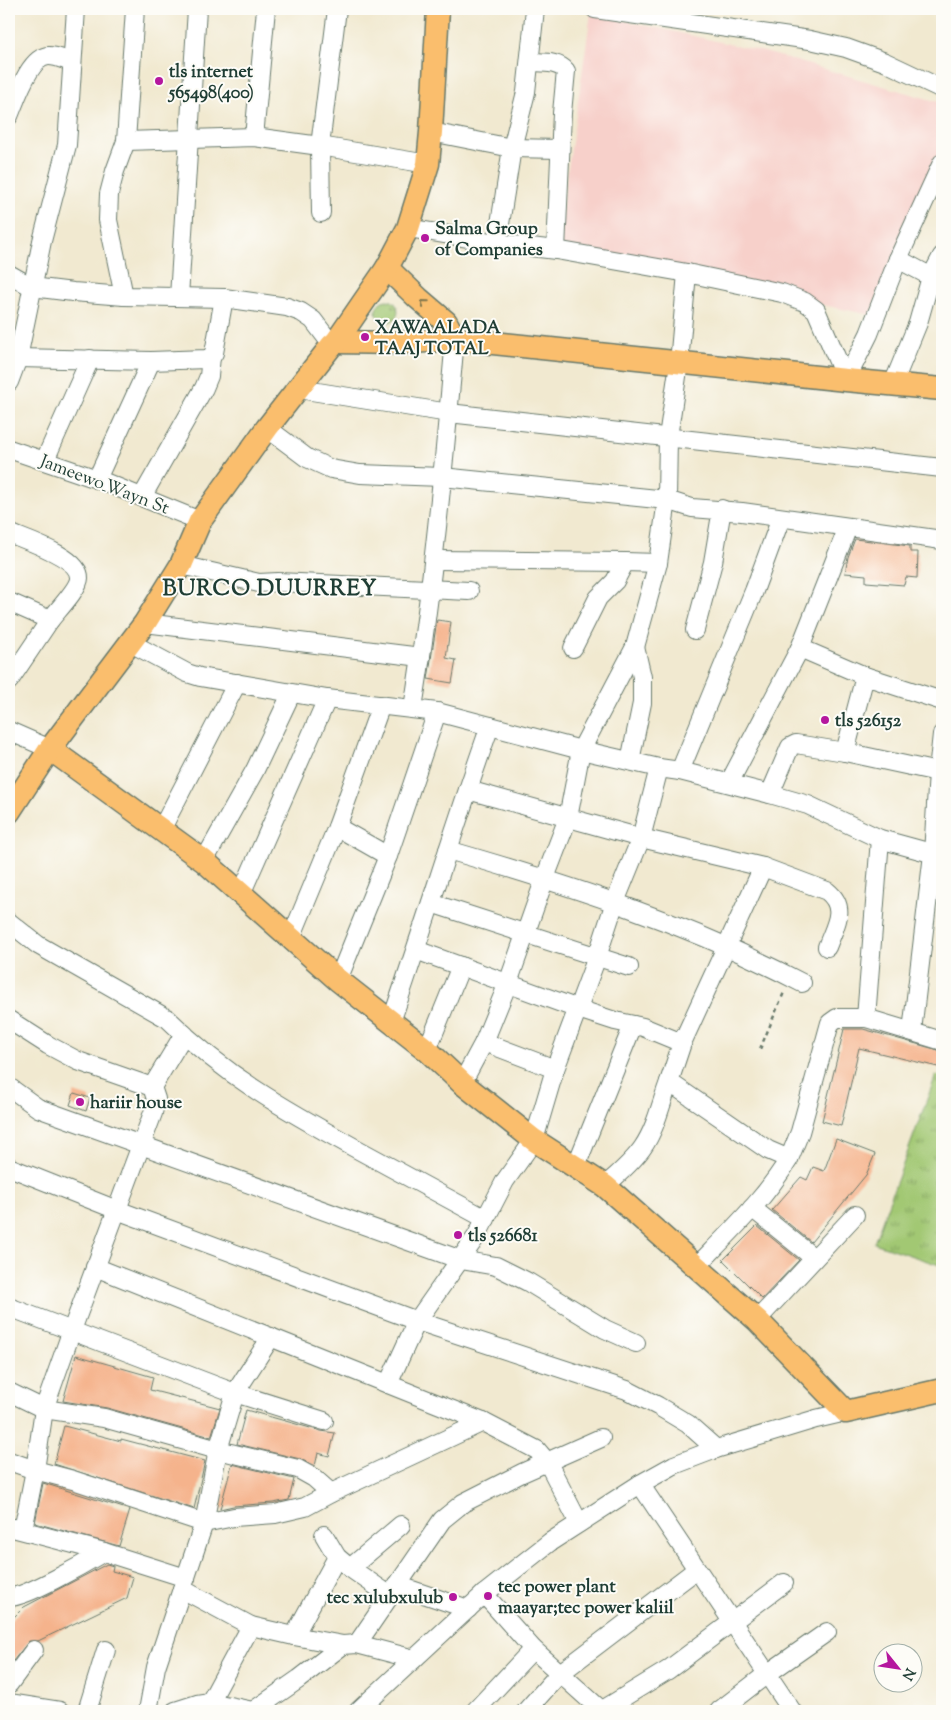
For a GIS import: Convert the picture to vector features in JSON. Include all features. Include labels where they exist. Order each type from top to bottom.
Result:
[{"type":"main road","points":[[9,811],[50,749],[145,622],[180,565],[200,520],[267,428],[334,344],[387,268],[408,228],[428,164],[438,9]]},
{"type":"main road","points":[[387,268],[446,322],[455,339]]},
{"type":"main road","points":[[334,344],[398,343],[455,339],[942,389]]},
{"type":"main road","points":[[50,749],[204,862],[338,980],[427,1050],[462,1083],[534,1140],[605,1186],[757,1320],[846,1412],[942,1390]]},
{"type":"street","points":[[9,382],[13,357],[66,145],[76,9]]},
{"type":"street","points":[[124,296],[108,220],[109,194],[126,141],[135,9]]},
{"type":"street","points":[[179,297],[197,9]]},
{"type":"street","points":[[254,137],[266,9]]},
{"type":"street","points":[[321,213],[320,146],[337,9]]},
{"type":"street","points":[[497,243],[512,148],[526,92],[535,9]]},
{"type":"street","points":[[595,9],[810,40],[846,48],[885,62],[942,89]]},
{"type":"street","points":[[9,116],[30,68],[39,58],[49,56],[72,62]]},
{"type":"street","points":[[530,62],[557,64],[566,71],[560,148],[556,250]]},
{"type":"street","points":[[431,132],[512,148],[560,148]]},
{"type":"street","points":[[126,141],[254,137],[428,164]]},
{"type":"street","points":[[846,380],[869,334],[898,259],[942,163]]},
{"type":"street","points":[[408,228],[497,243],[556,250],[687,273],[782,293],[805,302],[816,310],[846,380]]},
{"type":"street","points":[[892,384],[937,280],[942,256]]},
{"type":"street","points":[[898,259],[937,280]]},
{"type":"street","points":[[462,1083],[484,1042],[508,983],[568,818],[581,750],[635,647],[658,563],[667,500],[668,437],[687,273]]},
{"type":"street","points":[[9,274],[32,286],[73,292],[124,296],[224,298],[288,307],[301,312],[313,320],[334,344]]},
{"type":"street","points":[[142,497],[209,376],[211,357],[214,353],[224,298]]},
{"type":"street","points":[[412,708],[434,560],[455,339]]},
{"type":"street","points":[[13,357],[151,361],[206,359],[211,357]]},
{"type":"street","points":[[44,460],[90,359]]},
{"type":"street","points":[[97,478],[151,361]]},
{"type":"street","points":[[299,389],[449,413],[942,468]]},
{"type":"street","points":[[267,428],[307,458],[331,468],[360,474],[442,477],[667,500],[692,508],[722,509],[942,540]]},
{"type":"street","name":"Jameewo_Wayn St","points":[[9,449],[97,478],[200,520]]},
{"type":"street","points":[[695,630],[714,562],[722,509]]},
{"type":"street","points":[[680,771],[737,633],[781,518]]},
{"type":"street","points":[[729,783],[800,648],[848,527]]},
{"type":"street","points":[[9,533],[62,556],[74,567],[79,578],[77,586],[50,620],[9,681]]},
{"type":"street","points":[[434,560],[658,563]]},
{"type":"street","points":[[573,648],[598,598],[615,581],[625,562]]},
{"type":"street","points":[[180,565],[259,583],[278,582],[469,591]]},
{"type":"street","points":[[9,602],[50,620]]},
{"type":"street","points":[[145,622],[421,657]]},
{"type":"street","points":[[130,642],[187,673],[291,694],[437,712],[581,750],[729,783],[808,805],[880,840],[938,855]]},
{"type":"street","points":[[630,761],[642,703],[642,677],[635,647]]},
{"type":"street","points":[[800,648],[865,676],[942,701]]},
{"type":"street","points":[[844,752],[865,676]]},
{"type":"street","points":[[161,830],[237,683]]},
{"type":"street","points":[[204,862],[255,770],[291,694]]},
{"type":"street","points":[[241,894],[327,699]]},
{"type":"street","points":[[292,938],[337,828],[381,705]]},
{"type":"street","points":[[338,980],[388,856],[437,712]]},
{"type":"street","points":[[390,1022],[416,950],[490,726]]},
{"type":"street","points":[[9,731],[50,749]]},
{"type":"street","points":[[912,1031],[938,855],[938,772],[942,734]]},
{"type":"street","points":[[770,794],[792,745],[844,752],[938,772]]},
{"type":"street","points":[[388,1384],[417,1321],[476,1237],[506,1181],[534,1140],[555,1070],[597,957],[615,902],[641,838],[659,768]]},
{"type":"street","points":[[468,790],[641,838],[763,867],[827,891],[834,896],[839,914],[827,947]]},
{"type":"street","points":[[337,828],[388,856]]},
{"type":"street","points":[[866,1018],[880,840]]},
{"type":"street","points":[[448,850],[545,878],[615,902],[726,946],[796,980]]},
{"type":"street","points":[[605,1186],[643,1148],[652,1131],[682,1043],[763,867]]},
{"type":"street","points":[[431,903],[629,967]]},
{"type":"street","points":[[9,922],[38,946],[168,1019],[222,1067],[285,1109],[486,1219]]},
{"type":"street","points":[[416,950],[578,1009],[615,1021],[643,1027],[682,1043]]},
{"type":"street","points":[[427,1050],[462,966]]},
{"type":"street","points":[[696,1267],[752,1208],[780,1174],[789,1159],[800,1132],[830,1023],[836,1018],[866,1018],[942,1041]]},
{"type":"street","points":[[9,1020],[48,1046],[78,1061],[152,1087]]},
{"type":"street","points":[[576,1166],[633,1025]]},
{"type":"street","points":[[184,1034],[152,1087],[156,1099],[141,1145],[44,1409],[35,1470],[16,1529],[104,1552],[184,1583],[223,1612],[251,1626],[294,1636],[350,1644],[414,1660]]},
{"type":"street","points":[[484,1042],[555,1070]]},
{"type":"street","points":[[669,1082],[768,1150],[789,1159]]},
{"type":"street","points":[[9,1087],[38,1108],[460,1260],[496,1266],[528,1282],[605,1329],[636,1343]]},
{"type":"street","points":[[9,1167],[118,1210],[417,1321],[627,1390],[688,1424],[716,1449]]},
{"type":"street","points":[[752,1208],[814,1258]]},
{"type":"street","points":[[757,1320],[855,1215]]},
{"type":"street","points":[[95,1267],[484,1422],[536,1448],[548,1463],[579,1523]]},
{"type":"street","points":[[9,1306],[235,1393],[324,1421]]},
{"type":"street","points":[[148,1711],[156,1667],[204,1523],[218,1450],[235,1393],[271,1337]]},
{"type":"street","points":[[9,1392],[44,1409],[104,1418],[218,1450],[298,1469],[314,1478],[331,1493]]},
{"type":"street","points":[[358,1711],[484,1594],[550,1542],[640,1484],[674,1466],[716,1449],[846,1412]]},
{"type":"street","points":[[9,1461],[204,1523],[234,1517],[275,1514],[305,1506],[484,1422]]},
{"type":"street","points":[[176,1711],[210,1702],[252,1711],[350,1644],[393,1590],[442,1520],[463,1503],[522,1473],[601,1438]]},
{"type":"street","points":[[640,1484],[792,1711]]},
{"type":"street","points":[[294,1636],[343,1562],[401,1525]]},
{"type":"street","points":[[324,1535],[343,1562],[393,1590],[468,1610]]},
{"type":"street","points":[[10,1599],[104,1552]]},
{"type":"street","points":[[526,1711],[559,1674],[696,1570]]},
{"type":"street","points":[[484,1594],[533,1649],[601,1711],[668,1670],[784,1583]]},
{"type":"street","points":[[210,1702],[251,1626]]},
{"type":"street","points":[[719,1711],[767,1674],[828,1632]]},
{"type":"street","points":[[475,1711],[533,1649]]},
{"type":"street","points":[[9,1684],[34,1650]]},
{"type":"street","points":[[87,1711],[106,1650]]},
{"type":"street","points":[[9,1703],[60,1711]]},
{"type":"path","points":[[760,1049],[796,980]]},
{"type":"shaded area","points":[[591,13],[765,52],[942,103],[942,154],[871,315],[556,250]]},
{"type":"green space","points":[[387,300],[395,303],[398,311],[395,319],[387,322],[379,319],[376,311],[379,303]]},
{"type":"green space","points":[[936,1075],[942,1077],[942,1266],[874,1243]]},
{"type":"building","points":[[855,539],[910,546],[910,552],[918,552],[917,578],[906,577],[904,585],[866,582],[866,575],[845,573],[848,557]]},
{"type":"building","points":[[437,620],[451,622],[446,658],[456,660],[452,683],[428,679]]},
{"type":"building","points":[[844,1029],[863,1029],[942,1051],[942,1068],[859,1048],[841,1126],[822,1121]]},
{"type":"building","name":"hariir house","points":[[74,1093],[90,1098],[86,1111],[70,1105]]},
{"type":"building","points":[[836,1139],[875,1154],[866,1175],[811,1242],[772,1210],[801,1177],[807,1180],[813,1167],[824,1171]]},
{"type":"building","points":[[757,1226],[799,1260],[762,1299],[723,1260]]},
{"type":"building","points":[[76,1355],[153,1377],[150,1390],[220,1408],[211,1437],[107,1408],[63,1401]]},
{"type":"building","points":[[246,1410],[321,1431],[335,1433],[329,1456],[318,1453],[315,1466],[300,1459],[237,1444]]},
{"type":"building","points":[[64,1426],[205,1461],[194,1509],[54,1464]]},
{"type":"building","points":[[232,1464],[294,1479],[289,1500],[220,1509]]},
{"type":"building","points":[[43,1483],[130,1510],[119,1546],[35,1523]]},
{"type":"building","points":[[107,1564],[113,1566],[112,1571],[133,1577],[127,1598],[38,1641],[29,1641],[9,1666],[9,1622],[24,1607]]},
{"type":"place","name":"tls internet 565498(400)","points":[[159,81]]},
{"type":"place","name":"Salma Group of Companies","points":[[425,238]]},
{"type":"place","name":"XAWAALADA TAAJ TOTAL","points":[[365,337]]},
{"type":"place","name":"tls 526152","points":[[825,720]]},
{"type":"place","name":"hariir house","points":[[80,1102]]},
{"type":"place","name":"tls 526681","points":[[458,1235]]},
{"type":"place","name":"tec power plant maayar;tec power kaliil","points":[[488,1596]]},
{"type":"place","name":"tec xulubxulub","points":[[453,1597]]},
{"type":"district","name":"BURCO DUURREY","points":[[270,587]]}]
